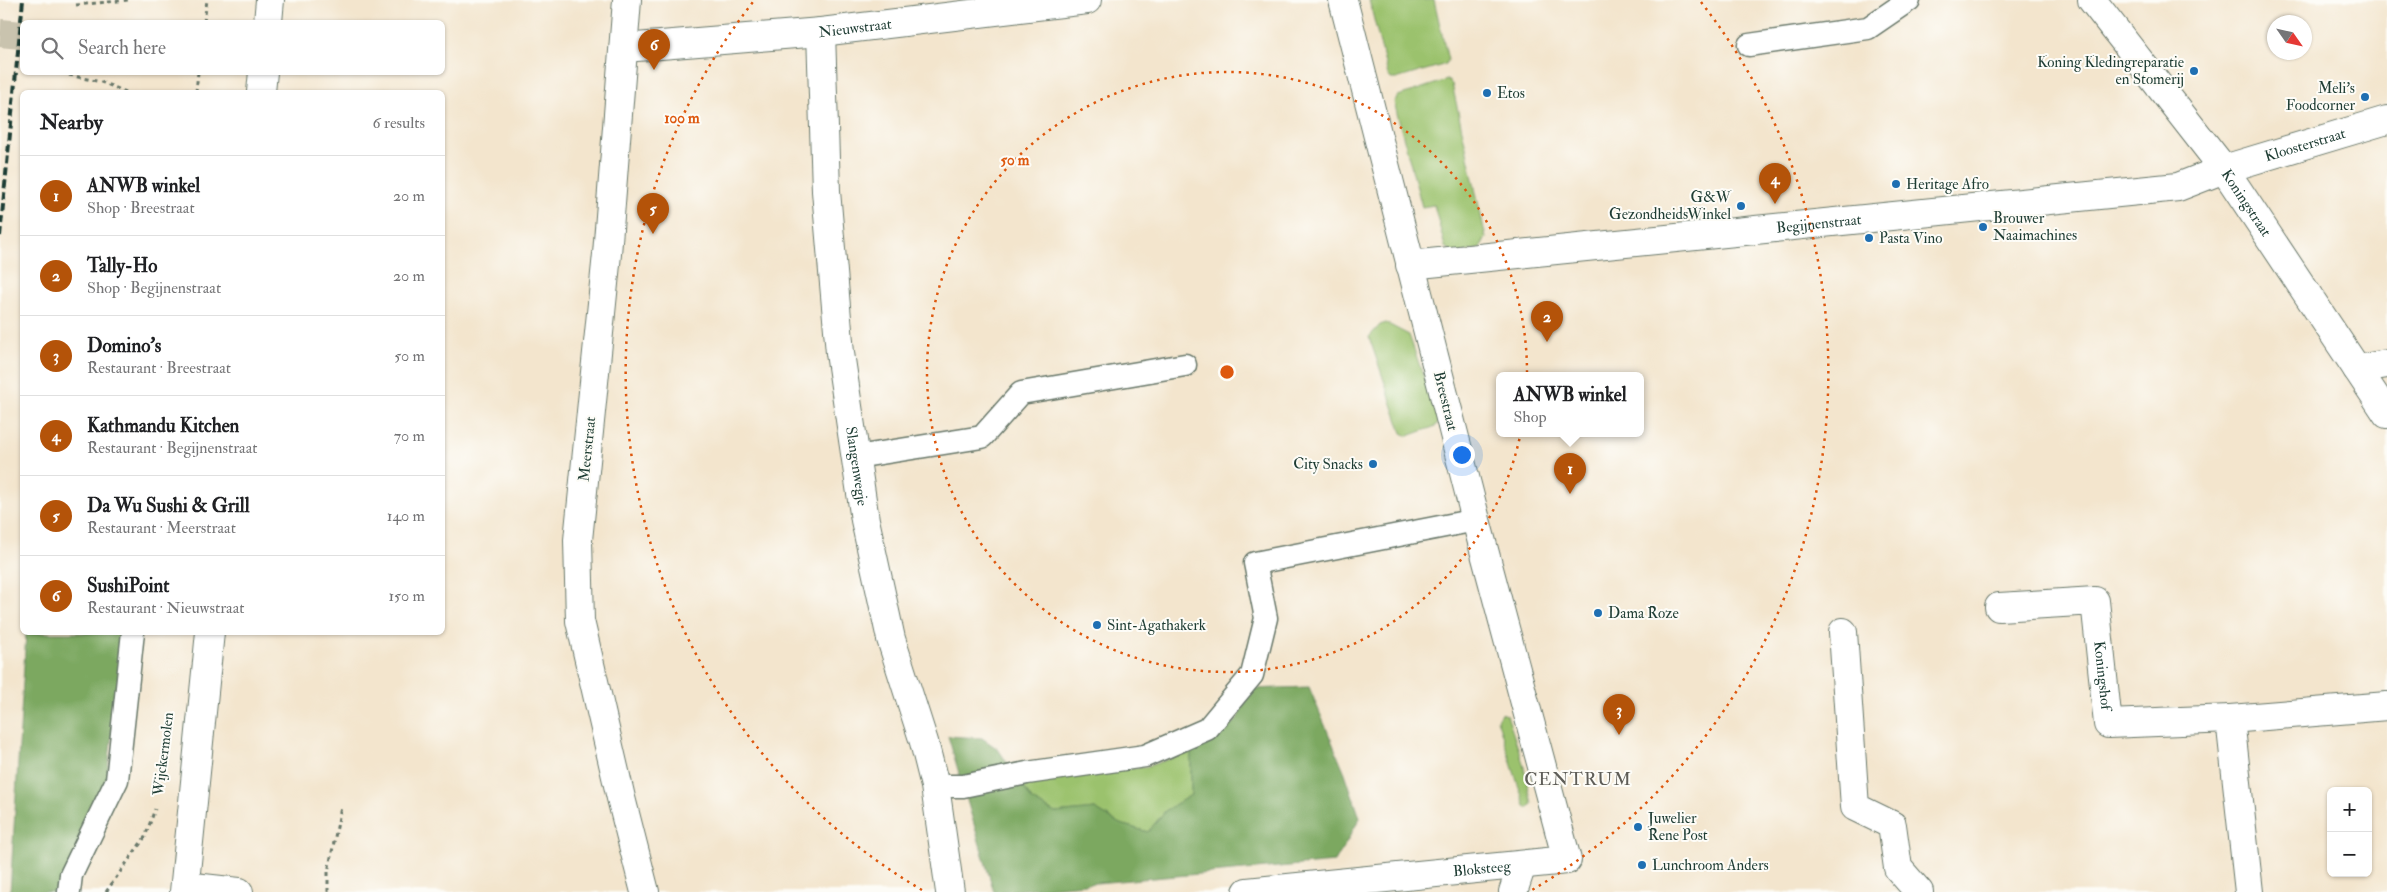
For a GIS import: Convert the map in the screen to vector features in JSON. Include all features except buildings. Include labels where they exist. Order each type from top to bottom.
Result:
[{"type":"street","points":[[268,20],[270,0]]},
{"type":"street","name":"Meerstraat","points":[[627,0],[607,254],[578,540],[580,621],[645,892]]},
{"type":"street","name":"Nieuwstraat","points":[[624,48],[821,32],[1087,0]]},
{"type":"street","name":"Breestraat","points":[[1343,0],[1476,520],[1567,860]]},
{"type":"street","name":"Koningstraat","points":[[2092,0],[2224,169],[2387,414]]},
{"type":"street","name":"Slangenwegje","points":[[821,32],[826,191],[840,353],[865,520],[891,639],[924,742],[935,786],[950,892]]},
{"type":"street","points":[[262,90],[263,75]]},
{"type":"street","name":"Kloosterstraat","points":[[2224,169],[2387,120]]},
{"type":"street","name":"Begijnenstraat","points":[[1410,265],[2178,187],[2224,169]]},
{"type":"street","points":[[2357,368],[2387,364]]},
{"type":"street","name":"Koningshof","points":[[1999,607],[2095,601],[2108,724],[2230,719],[2387,706]]},
{"type":"street","points":[[1843,632],[1855,807],[1892,825],[1898,868],[1919,892]]},
{"type":"street","points":[[210,635],[184,889],[239,892]]},
{"type":"street","points":[[2230,719],[2249,892]]},
{"type":"street","name":"Bloksteeg","points":[[1247,892],[1567,860]]},
{"type":"street","points":[[1513,892],[1522,865]]},
{"type":"lane","points":[[1749,45],[1868,28],[1909,0]]},
{"type":"lane","points":[[856,457],[982,437],[1021,393],[1185,365]]},
{"type":"lane","points":[[935,786],[963,786],[1027,773],[1145,756],[1207,729],[1252,675],[1266,618],[1255,563],[1476,520]]},
{"type":"lane","points":[[69,892],[71,875],[117,780],[133,635]]},
{"type":"path","points":[[76,5],[129,0]]},
{"type":"path","points":[[204,20],[207,0]]},
{"type":"path","points":[[69,75],[102,82],[121,90]]},
{"type":"path","points":[[196,90],[198,75]]},
{"type":"path","name":"Wijckermolen","points":[[106,892],[145,837],[157,804]]},
{"type":"path","points":[[328,892],[328,872],[341,807]]},
{"type":"green space","points":[[1369,0],[1434,0],[1448,60],[1446,64],[1391,79],[1388,75]]},
{"type":"green space","points":[[1447,80],[1452,84],[1486,238],[1479,249],[1455,254],[1445,247],[1434,205],[1422,207],[1394,102],[1398,96]]},
{"type":"green space","points":[[1386,323],[1409,335],[1439,421],[1436,426],[1408,436],[1402,433],[1369,337],[1380,325]]},
{"type":"green space","points":[[26,635],[123,635],[107,778],[61,892],[10,892]]},
{"type":"green space","points":[[1309,687],[1345,773],[1360,818],[1335,862],[994,892],[948,736],[982,738],[998,749],[1032,800],[1055,813],[1095,809],[1120,824],[1148,832],[1166,810],[1191,795],[1191,752],[1218,736],[1236,721],[1250,689]]},
{"type":"green space","points":[[1501,713],[1507,715],[1523,763],[1532,804],[1528,808],[1525,806],[1497,719]]},
{"type":"green space","points":[[1191,752],[1191,795],[1166,810],[1148,832],[1120,824],[1095,809],[1055,813],[1032,800],[1018,779],[1145,767]]},
{"type":"tunnel","points":[[0,33],[20,35]]},
{"type":"railway","points":[[21,20],[23,0]]},
{"type":"railway","points":[[0,236],[20,31]]},
{"type":"place","name":"SushiPoint","points":[[654,70]]},
{"type":"place","name":"Koning Kledingreparatie en Stomerij","points":[[2194,71]]},
{"type":"place","name":"Etos","points":[[1487,93]]},
{"type":"place","name":"Meli's Foodcorner","points":[[2365,97]]},
{"type":"place","name":"Heritage Afro","points":[[1896,184]]},
{"type":"place","name":"Kathmandu Kitchen","points":[[1775,204]]},
{"type":"place","name":"G&W GezondheidsWinkel","points":[[1741,206]]},
{"type":"place","name":"Brouwer Naaimachines","points":[[1983,227]]},
{"type":"place","name":"Da Wu Sushi & Grill","points":[[653,234]]},
{"type":"place","name":"Pasta Vino","points":[[1869,238]]},
{"type":"place","name":"Tally-Ho","points":[[1547,342]]},
{"type":"place","name":"City Snacks","points":[[1373,464]]},
{"type":"place","name":"ANWB winkel","points":[[1570,494]]},
{"type":"place","name":"Dama Roze","points":[[1598,613]]},
{"type":"place","name":"Sint-Agathakerk","points":[[1097,625]]},
{"type":"place","name":"Domino's","points":[[1619,735]]},
{"type":"place","name":"Juwelier Rene Post","points":[[1638,827]]},
{"type":"place","name":"Lunchroom Anders","points":[[1642,865]]},
{"type":"district","name":"CENTRUM","points":[[1578,779]]}]
